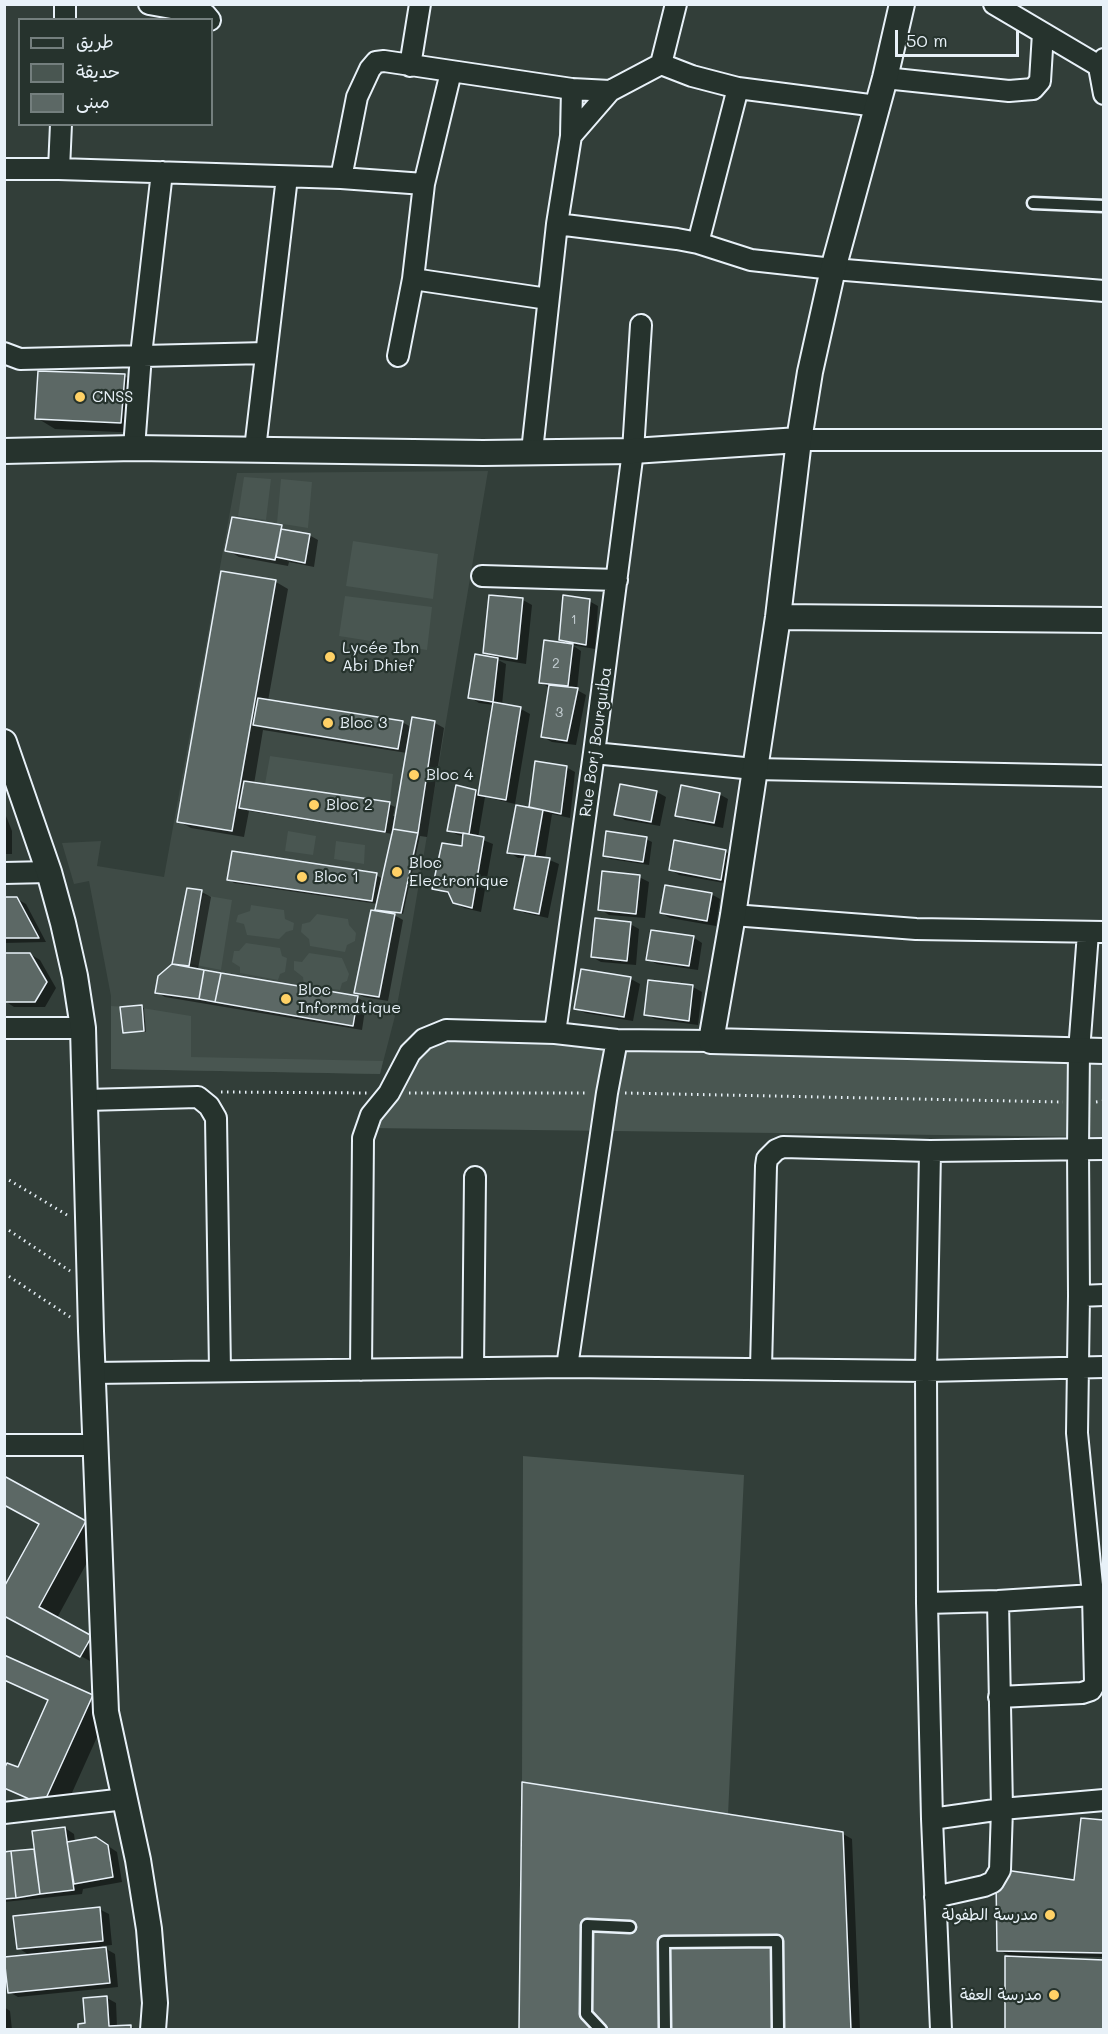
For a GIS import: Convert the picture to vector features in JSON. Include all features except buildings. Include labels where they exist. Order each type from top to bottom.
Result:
[{"type":"street","points":[[149,4],[205,15],[208,18]]},
{"type":"street","points":[[410,66],[420,4]]},
{"type":"street","points":[[571,136],[610,91],[661,64],[676,4]]},
{"type":"street","points":[[711,1041],[733,915],[778,617],[799,440],[810,372],[833,269],[885,78],[902,4]]},
{"type":"street","points":[[994,4],[1102,65],[1104,94]]},
{"type":"street","points":[[885,78],[1009,91],[1033,89],[1040,81],[1043,33]]},
{"type":"street","points":[[341,178],[357,97],[370,69],[376,62],[384,61],[572,89],[610,91]]},
{"type":"street","points":[[661,64],[692,76],[738,88],[877,106]]},
{"type":"street","points":[[398,356],[413,279],[424,184],[451,72]]},
{"type":"street","points":[[698,243],[738,88]]},
{"type":"street","points":[[532,451],[556,224],[571,136],[572,89]]},
{"type":"street","points":[[59,169],[61,126]]},
{"type":"street","points":[[4,169],[341,178],[424,184]]},
{"type":"street","points":[[134,448],[141,355],[162,172]]},
{"type":"street","points":[[255,449],[287,177]]},
{"type":"street","points":[[556,224],[698,243],[751,260],[1104,291]]},
{"type":"street","points":[[413,279],[548,299]]},
{"type":"street","name":"Rue Borj Bourguiba","points":[[555,1033],[633,451],[641,325]]},
{"type":"street","points":[[4,353],[20,359],[266,353]]},
{"type":"street","points":[[4,451],[134,448],[483,453],[633,451],[799,440],[1104,440]]},
{"type":"street","points":[[482,576],[617,580]]},
{"type":"street","points":[[778,617],[1104,620]]},
{"type":"street","points":[[4,742],[49,872],[75,976],[84,1028],[91,1331],[106,1712],[138,1860],[149,1929],[155,2003],[153,2030]]},
{"type":"street","points":[[594,753],[754,769],[1104,776]]},
{"type":"street","points":[[4,873],[49,872]]},
{"type":"street","points":[[733,915],[916,929],[1096,932],[1079,1051],[1080,1296],[1077,1433],[1093,1595],[1095,1683],[1091,1690],[1082,1693],[999,1697]]},
{"type":"street","points":[[4,1028],[84,1028]]},
{"type":"street","points":[[361,1370],[363,1138],[371,1115],[388,1093],[410,1053],[424,1039],[446,1030],[555,1033],[617,1040],[1104,1051]]},
{"type":"street","points":[[567,1367],[607,1093],[617,1040]]},
{"type":"street","points":[[86,1100],[198,1097],[209,1106],[216,1118],[220,1371]]},
{"type":"street","points":[[760,1368],[766,1166],[770,1154],[783,1147],[930,1151],[1104,1149]]},
{"type":"street","points":[[930,1151],[926,1371],[927,1603],[932,1819],[941,2030]]},
{"type":"street","points":[[473,1368],[475,1177]]},
{"type":"street","points":[[1080,1296],[1104,1295]]},
{"type":"street","points":[[93,1373],[567,1367],[926,1371],[1104,1367]]},
{"type":"street","points":[[4,1445],[96,1445]]},
{"type":"street","points":[[927,1603],[1093,1595]]},
{"type":"street","points":[[935,1897],[984,1886],[993,1882],[1000,1870],[1002,1809],[999,1601]]},
{"type":"street","points":[[4,1813],[125,1799]]},
{"type":"street","points":[[932,1819],[1002,1809],[1104,1800]]},
{"type":"lane","points":[[1033,203],[1104,206]]},
{"type":"lane","points":[[601,2030],[586,2014],[587,1925],[630,1927]]},
{"type":"lane","points":[[665,2030],[664,1942],[777,1941],[778,2030]]},
{"type":"path","points":[[198,1097],[225,1091],[607,1093],[1104,1101]]},
{"type":"path","points":[[4,1178],[88,1227]]},
{"type":"path","points":[[4,1227],[90,1284]]},
{"type":"path","points":[[4,1273],[91,1331]]},
{"type":"shaded area","name":"Lycée Ibn Abi Dhief","points":[[488,471],[411,931],[395,1016],[380,1074],[111,1069],[111,996],[89,881],[74,884],[62,843],[101,841],[97,866],[164,877],[237,473]]},
{"type":"green space","points":[[244,477],[271,479],[266,520],[238,516]]},
{"type":"green space","points":[[281,479],[312,482],[308,528],[277,523]]},
{"type":"green space","points":[[353,541],[438,554],[433,599],[346,586]]},
{"type":"green space","points":[[345,596],[432,607],[427,650],[339,636]]},
{"type":"green space","points":[[270,756],[393,774],[390,802],[265,784]]},
{"type":"green space","points":[[288,831],[316,836],[313,855],[285,851]]},
{"type":"green space","points":[[336,841],[365,845],[364,864],[334,859]]},
{"type":"green space","points":[[203,895],[232,900],[221,970],[191,964]]},
{"type":"green space","points":[[251,905],[284,910],[285,919],[294,923],[293,930],[286,932],[279,939],[247,935],[244,924],[236,922],[238,915],[250,911]]},
{"type":"green space","points":[[317,914],[348,919],[349,925],[356,933],[355,941],[347,945],[345,952],[310,946],[309,939],[301,932],[302,924],[310,922]]},
{"type":"green space","points":[[246,943],[280,948],[282,956],[287,958],[285,972],[280,974],[278,980],[240,973],[240,967],[232,962],[234,951],[239,951]]},
{"type":"green space","points":[[309,953],[342,958],[349,974],[340,990],[304,985],[303,977],[294,970],[294,961],[302,962]]},
{"type":"green space","points":[[111,1006],[142,1008],[191,1016],[191,1057],[383,1061],[380,1074],[111,1069]]},
{"type":"green space","points":[[442,1040],[1103,1052],[1103,1137],[369,1128],[425,1048]]},
{"type":"green space","points":[[523,1456],[744,1475],[728,1815],[522,1782]]},
{"type":"place","name":"CNSS","points":[[80,397]]},
{"type":"place","name":"Lycée Ibn Abi Dhief","points":[[330,657]]},
{"type":"place","name":"Bloc 3","points":[[328,723]]},
{"type":"place","name":"Bloc 4","points":[[414,775]]},
{"type":"place","name":"Bloc 2","points":[[314,805]]},
{"type":"place","name":"Bloc Electronique","points":[[397,872]]},
{"type":"place","name":"Bloc 1","points":[[302,877]]},
{"type":"place","name":"Bloc Informatique","points":[[286,999]]},
{"type":"place","name":"مدرسة الطفولة","points":[[1050,1915]]},
{"type":"place","name":"مدرسة العفة","points":[[1054,1995]]}]
